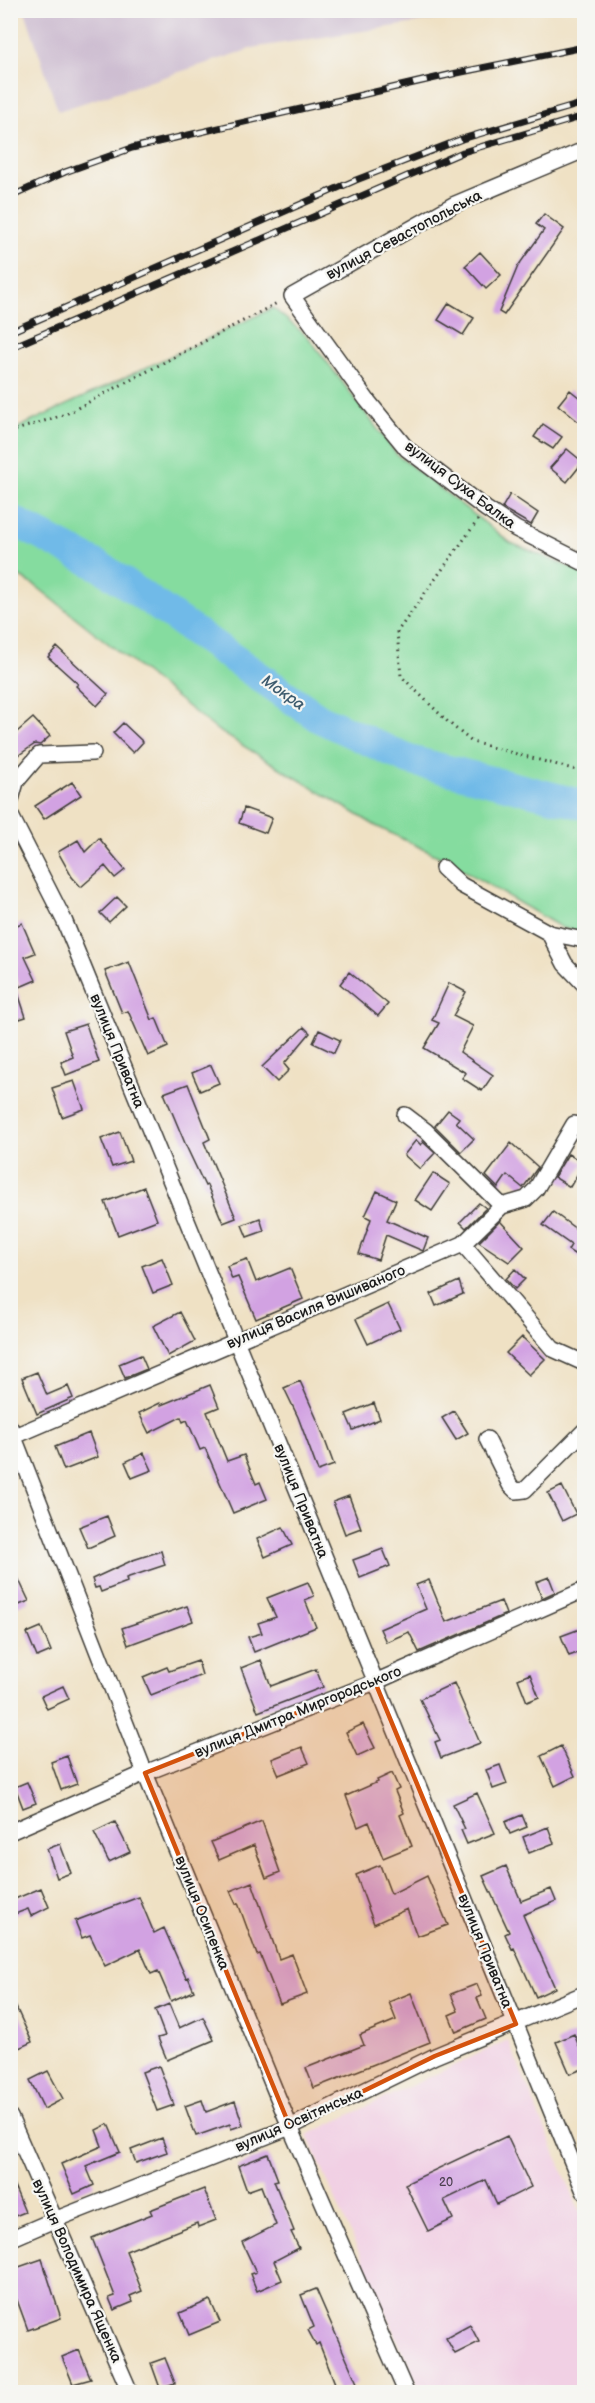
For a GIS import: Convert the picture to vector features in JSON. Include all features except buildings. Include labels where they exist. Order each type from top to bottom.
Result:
[{"type":"street","name":"вулиця Севастопольська","points":[[292,296],[453,205],[585,150]]},
{"type":"street","name":"вулиця Суха Балка","points":[[292,296],[367,400],[407,449],[516,529],[585,563]]},
{"type":"street","points":[[10,803],[16,782],[39,755],[93,753]]},
{"type":"street","name":"вулиця Приватна","points":[[10,814],[64,920],[585,2192]]},
{"type":"street","points":[[443,868],[461,885],[549,933],[585,940]]},
{"type":"street","points":[[549,933],[565,963],[585,984]]},
{"type":"street","points":[[405,1116],[426,1131],[501,1206]]},
{"type":"street","points":[[574,1124],[536,1189],[526,1199],[501,1206],[463,1244],[553,1349],[585,1363]]},
{"type":"street","name":"вулиця Василя Вишиваного","points":[[11,1434],[463,1244]]},
{"type":"street","points":[[487,1440],[510,1485],[516,1491],[525,1490],[585,1431]]},
{"type":"street","name":"вулиця Осипенка","points":[[11,1434],[145,1773],[290,2127],[406,2392]]},
{"type":"street","name":"вулиця Дмитра Миргородського","points":[[10,1832],[145,1773],[375,1682],[585,1590]]},
{"type":"street","name":"вулиця Освітянська","points":[[10,2239],[290,2127],[435,2056],[585,1994]]},
{"type":"street","name":"вулиця Володимира Ященка","points":[[10,2117],[130,2392]]},
{"type":"path","points":[[10,432],[66,414],[292,296]]},
{"type":"path","points":[[486,509],[397,632],[401,676],[472,742],[585,772]]},
{"type":"highlighted area","points":[[375,1682],[516,2024],[435,2056],[290,2127],[145,1773]]},
{"type":"shaded area","points":[[25,10],[496,11],[257,47],[58,111]]},
{"type":"shaded area","points":[[508,2040],[584,2222],[584,2382],[561,2392],[421,2392],[307,2135]]},
{"type":"green space","points":[[273,308],[309,338],[397,455],[511,543],[584,573],[584,932],[562,928],[448,861],[376,826],[217,730],[36,586],[11,572],[11,431]]},
{"type":"waterway","name":"Мокра","points":[[10,519],[103,568],[319,718],[409,760],[584,805]]},
{"type":"railway","points":[[10,197],[65,172],[132,148],[457,73],[584,47]]},
{"type":"railway","points":[[10,332],[356,180],[462,139],[584,103]]},
{"type":"railway","points":[[10,348],[463,152],[584,116]]}]
